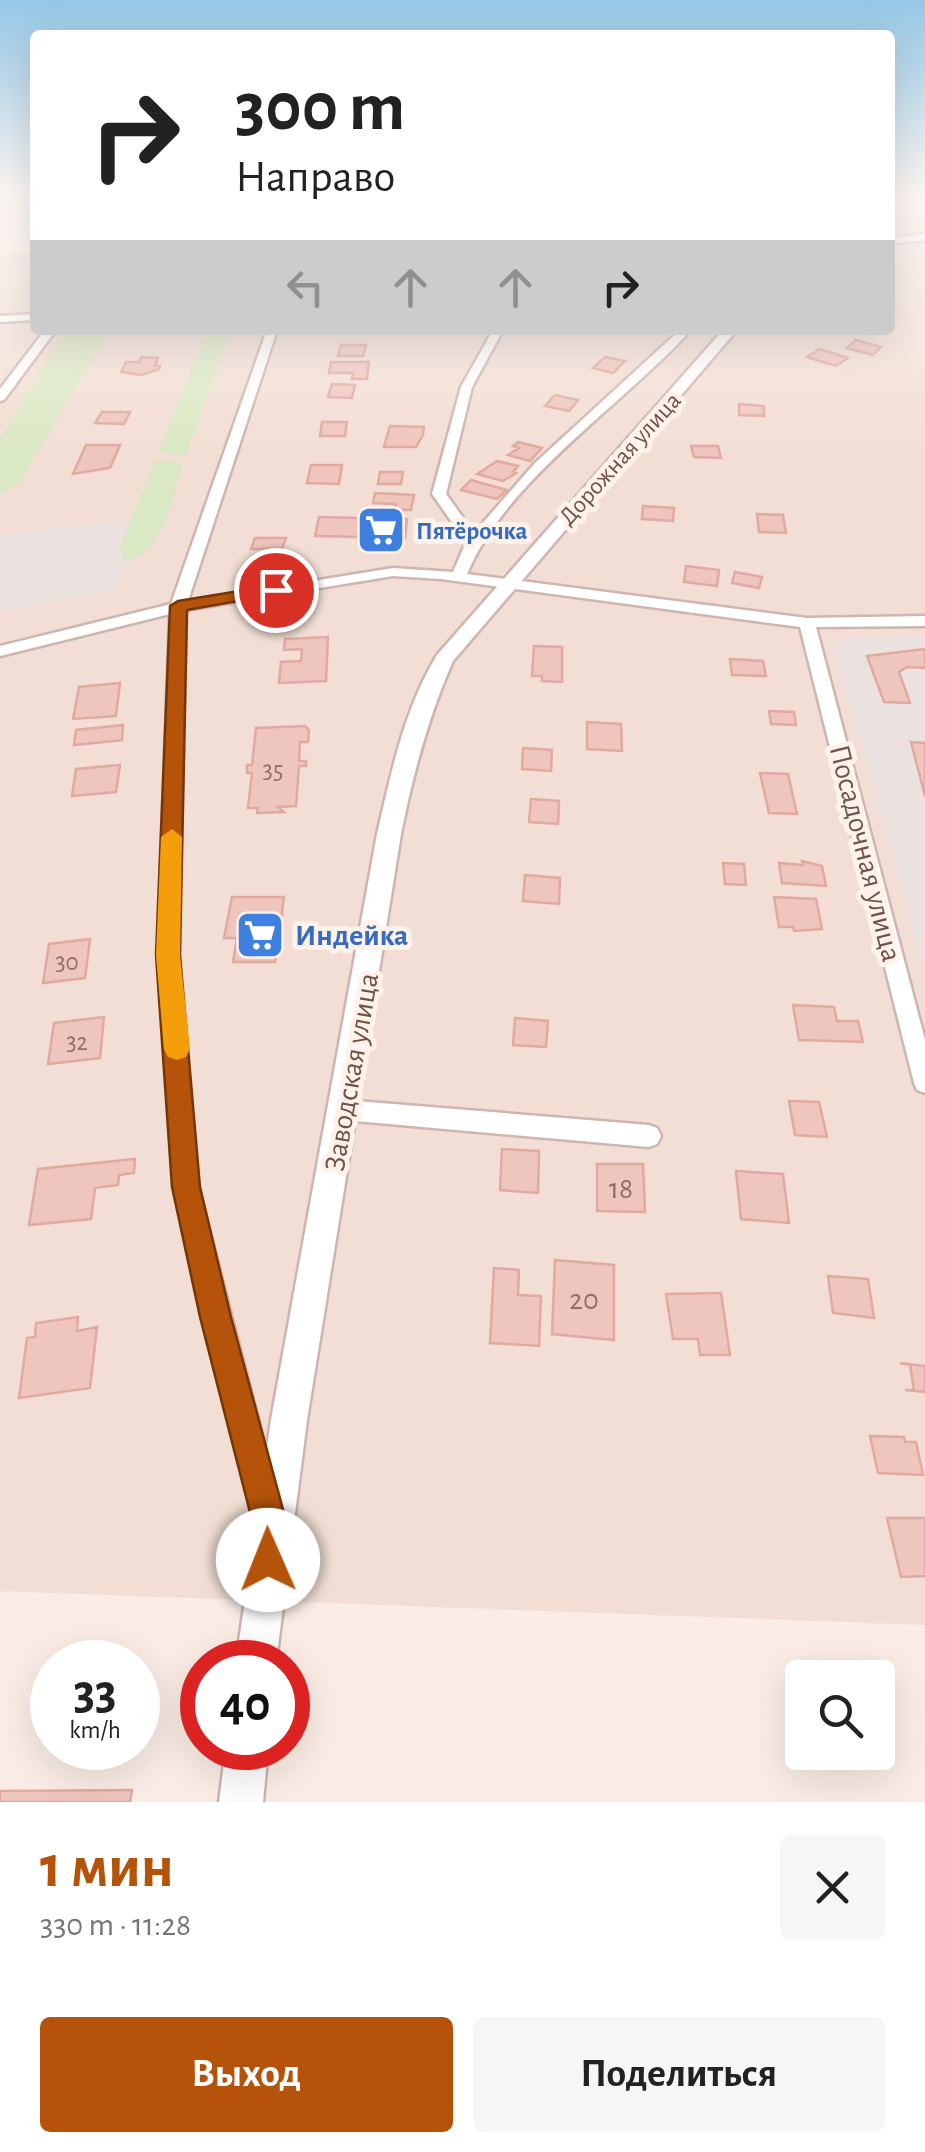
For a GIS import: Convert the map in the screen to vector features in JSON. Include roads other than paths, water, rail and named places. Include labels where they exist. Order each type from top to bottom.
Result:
[{"type":"street","points":[[0,319],[30,317]]},
{"type":"street","points":[[0,397],[46,335]]},
{"type":"street","points":[[270,335],[178,606],[168,955],[186,1187],[271,1528]]},
{"type":"street","points":[[473,542],[439,494],[450,439],[481,351],[494,335]]},
{"type":"street","points":[[458,577],[473,542],[540,466],[681,335]]},
{"type":"street","name":"Дорожная улица","points":[[507,584],[726,335]]},
{"type":"street","points":[[0,651],[178,606],[393,572],[808,623],[925,621]]},
{"type":"street","name":"Заводская улица","points":[[258,1640],[271,1528],[392,829],[424,698],[444,659],[507,584]]},
{"type":"street","name":"Посадочная улица","points":[[808,623],[925,1083]]},
{"type":"street","points":[[344,1110],[648,1136]]},
{"type":"street","points":[[241,1802],[245,1770]]},
{"type":"place","name":"Пятёрочка","points":[[381,530]]},
{"type":"place","name":"Индейка","points":[[260,935]]}]
